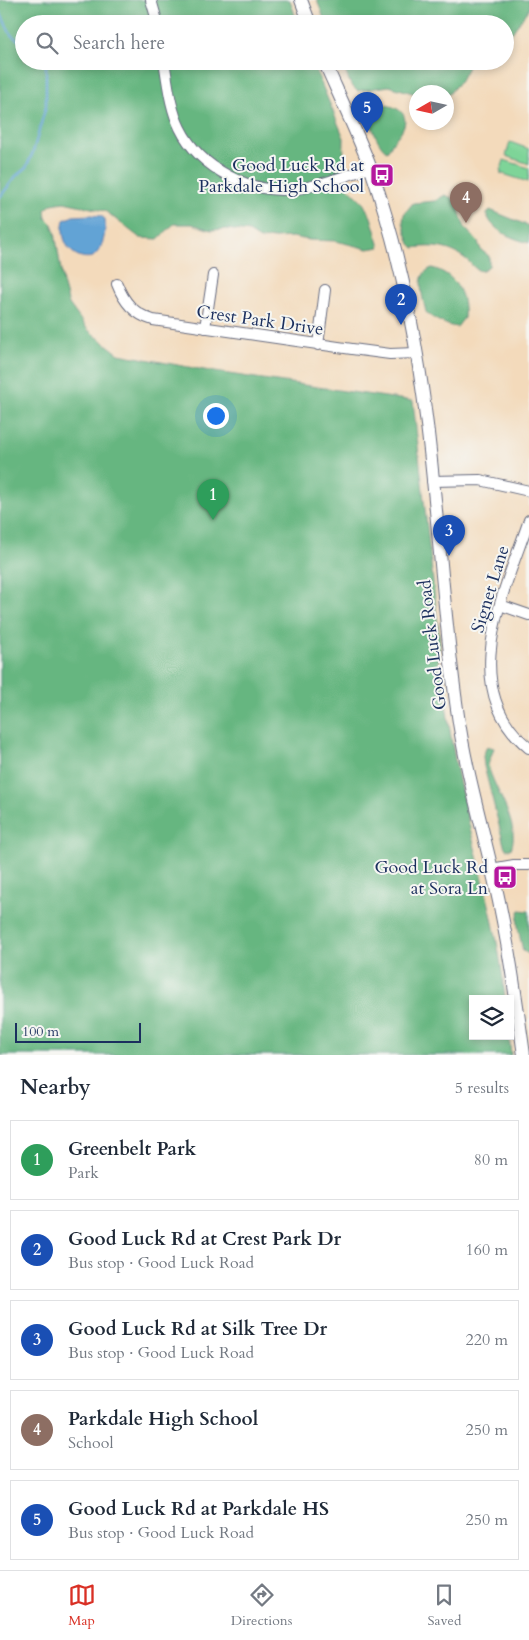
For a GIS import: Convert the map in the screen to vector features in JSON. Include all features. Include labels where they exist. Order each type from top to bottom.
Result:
[{"type":"main road","points":[[301,0],[307,15]]},
{"type":"main road","name":"Good Luck Road","points":[[328,70],[370,168],[398,263],[416,353],[460,732],[475,808],[491,869],[508,952],[524,1055]]},
{"type":"street","points":[[151,0],[155,15]]},
{"type":"street","points":[[166,70],[172,104],[180,128],[191,145],[209,164],[234,180],[269,188],[297,189],[370,168]]},
{"type":"street","points":[[205,328],[213,275]]},
{"type":"street","name":"Crest Park Drive","points":[[117,284],[129,306],[146,318],[390,354],[416,353]]},
{"type":"street","points":[[318,344],[325,290]]},
{"type":"street","points":[[432,481],[480,480],[529,491]]},
{"type":"street","name":"Signet Lane","points":[[529,520],[500,605],[490,648],[492,687],[500,710],[506,722],[529,748]]},
{"type":"street","points":[[500,605],[529,615]]},
{"type":"street","points":[[491,869],[514,865],[529,865]]},
{"type":"green space","points":[[0,0],[290,0],[295,15],[15,15],[15,70],[316,70],[344,138],[343,182],[362,201],[371,217],[380,247],[368,249],[336,241],[292,237],[260,239],[249,232],[227,229],[211,230],[192,224],[174,224],[158,239],[140,238],[105,211],[64,202],[52,204],[45,210],[46,218],[52,224],[55,232],[63,283],[69,304],[88,330],[119,354],[215,372],[413,401],[440,644],[438,667],[442,674],[450,734],[459,779],[493,921],[505,995],[469,995],[469,1040],[509,1040],[511,1055],[0,1055]]},
{"type":"green space","points":[[317,0],[529,0],[529,8],[514,30],[514,15],[323,15]]},
{"type":"green space","points":[[345,70],[466,70],[454,88],[454,85],[409,85],[409,92],[389,86],[357,91],[351,85]]},
{"type":"green space","points":[[377,104],[399,110],[405,118],[402,131],[387,151],[380,144],[371,124],[370,107]]},
{"type":"green space","points":[[510,142],[529,149],[529,164],[506,156]]},
{"type":"green space","points":[[504,160],[529,168],[528,182],[500,173]]},
{"type":"green space","points":[[445,195],[452,198],[457,204],[465,228],[478,242],[481,250],[489,256],[489,266],[482,271],[475,268],[455,252],[435,247],[414,248],[410,244],[403,222],[404,214],[413,203],[435,201]]},
{"type":"green space","points":[[490,210],[529,226],[529,243],[510,237],[498,230],[489,220],[487,214]]},
{"type":"green space","points":[[432,268],[453,280],[461,294],[464,318],[457,327],[440,322],[426,312],[421,281],[426,271]]},
{"type":"green space","points":[[487,746],[494,748],[488,765],[510,818],[513,839],[511,849],[506,849],[504,845],[484,766],[483,756]]},
{"type":"green space","points":[[520,910],[529,911],[529,954],[523,951],[518,924]]},
{"type":"water","points":[[73,216],[101,216],[105,219],[105,234],[97,253],[93,257],[85,258],[78,256],[68,248],[63,234],[63,227],[64,220]]},
{"type":"waterway","points":[[0,12],[11,35],[15,38]]},
{"type":"waterway","points":[[0,197],[16,176],[26,168],[33,152],[46,106],[46,70]]},
{"type":"place","name":"Good Luck Rd at Parkdale HS","points":[[367,133]]},
{"type":"place","name":"Good Luck Rd at Parkdale High School","points":[[382,175]]},
{"type":"place","name":"Parkdale High School","points":[[466,223]]},
{"type":"place","name":"Good Luck Rd at Crest Park Dr","points":[[401,325]]},
{"type":"place","name":"Greenbelt Park","points":[[213,520]]},
{"type":"place","name":"Good Luck Rd at Silk Tree Dr","points":[[449,556]]},
{"type":"place","name":"Good Luck Rd at Sora Ln","points":[[505,877]]}]
